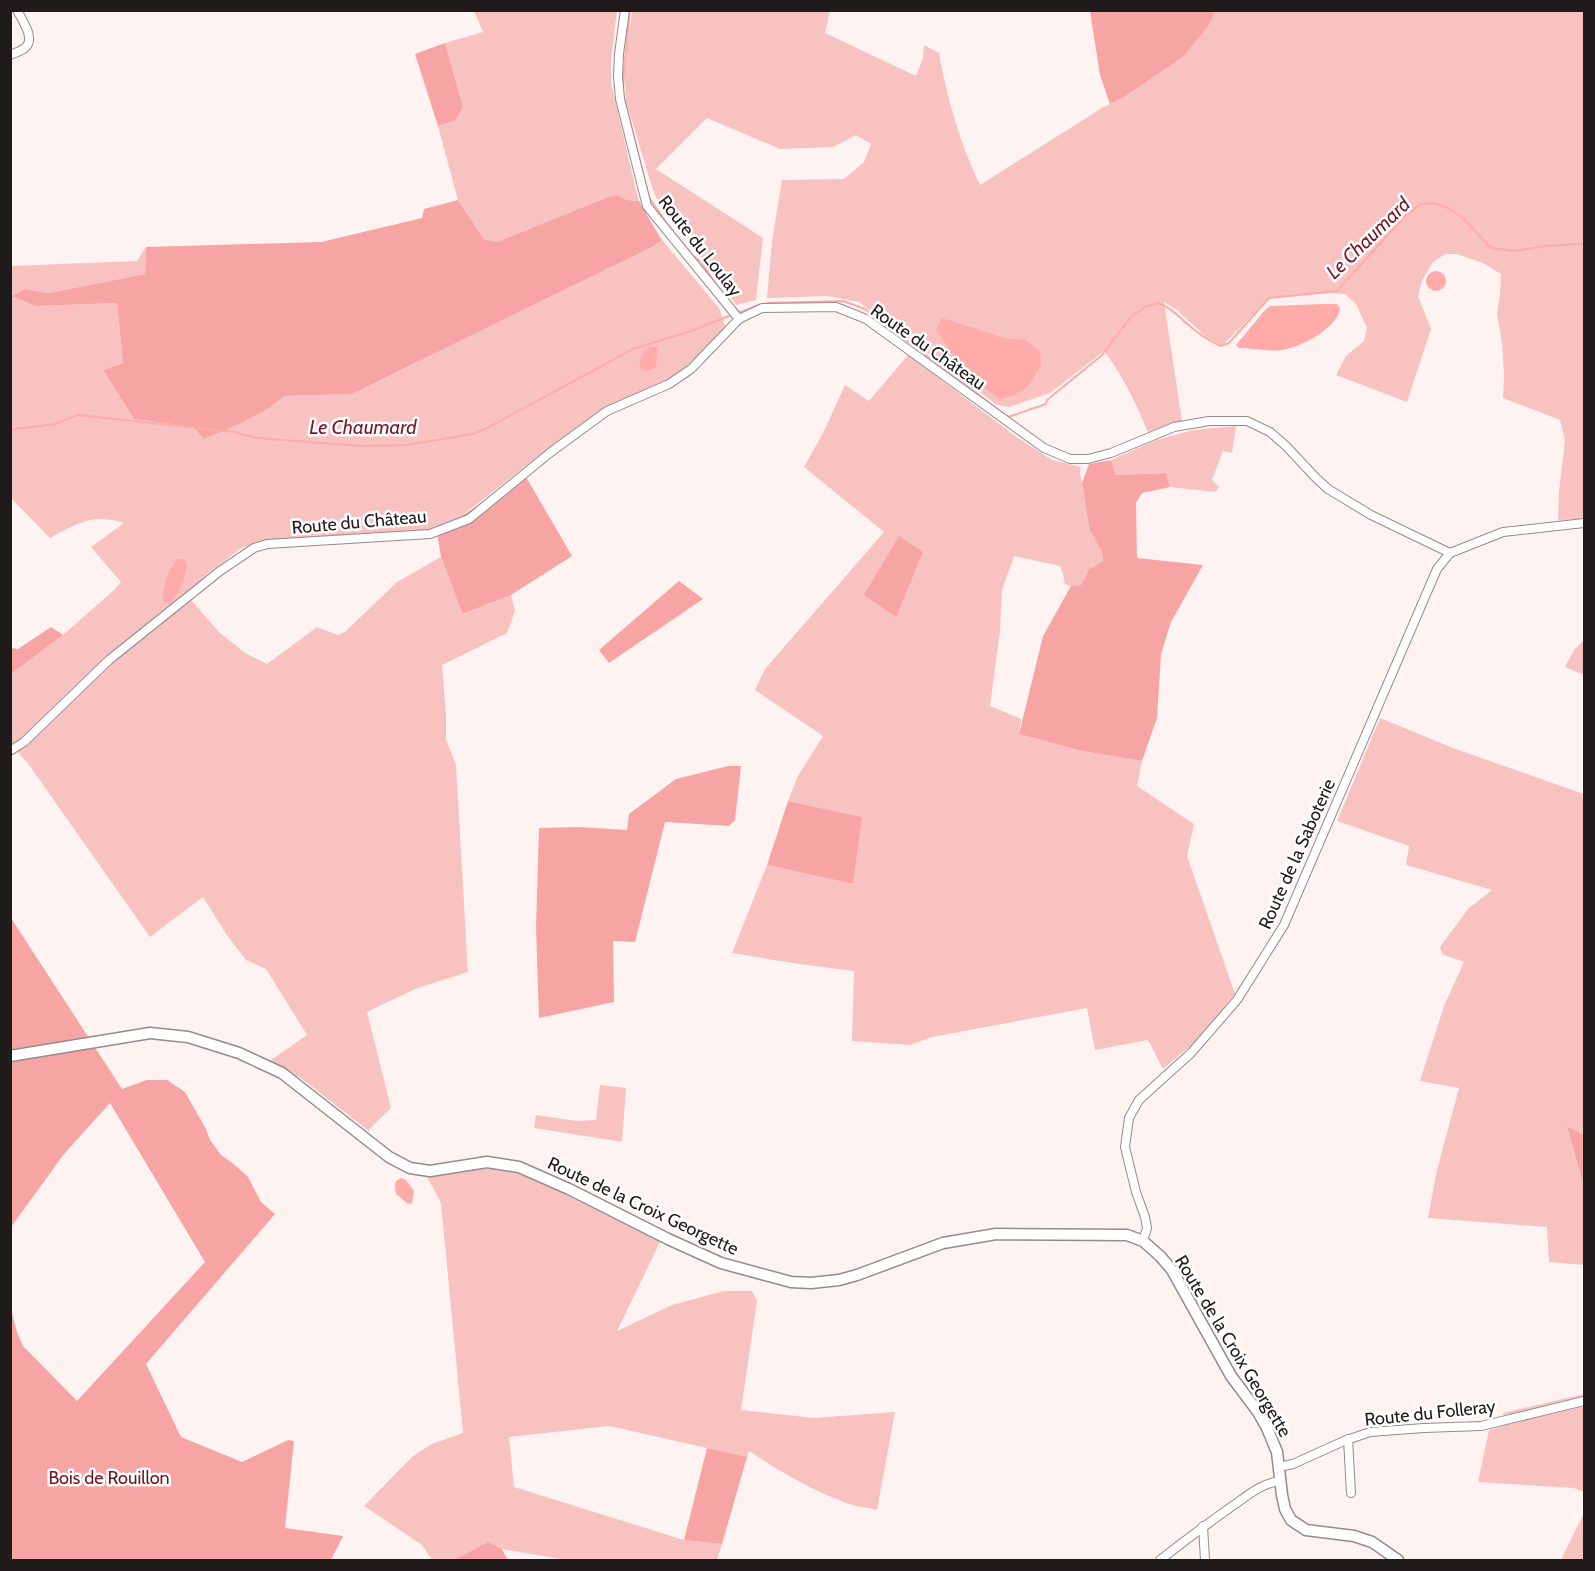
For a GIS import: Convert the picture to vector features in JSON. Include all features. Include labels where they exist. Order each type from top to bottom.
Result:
[{"type":"street","points":[[10,55],[26,48],[29,41],[29,35],[17,10]]},
{"type":"street","name":"Route du Loulay","points":[[625,10],[619,54],[620,99],[647,206],[739,320]]},
{"type":"street","name":"Route du Château","points":[[10,751],[24,742],[109,660],[254,548],[267,544],[430,534],[469,519],[550,452],[608,411],[669,384],[691,369],[739,320],[762,308],[836,307],[866,319],[1044,448],[1070,459],[1088,459],[1111,453],[1174,427],[1209,421],[1247,421],[1270,432],[1328,489],[1371,515],[1450,553]]},
{"type":"street","points":[[1450,553],[1503,532],[1584,523]]},
{"type":"street","name":"Route de la Saboterie","points":[[1143,1241],[1147,1228],[1125,1147],[1129,1118],[1139,1100],[1191,1053],[1237,1000],[1284,925],[1437,569],[1450,553]]},
{"type":"street","name":"Route de la Croix Georgette","points":[[10,1056],[150,1033],[188,1037],[238,1053],[282,1073],[389,1157],[410,1168],[430,1171],[487,1162],[519,1167],[721,1263],[791,1282],[811,1283],[839,1280],[943,1243],[996,1234],[1127,1235],[1143,1241],[1172,1270],[1231,1376],[1258,1412],[1277,1452],[1285,1509],[1290,1520],[1306,1530],[1354,1536],[1372,1542],[1398,1560]]},
{"type":"street","name":"Route du Folleray","points":[[1279,1467],[1293,1464],[1348,1439],[1370,1432],[1482,1426],[1584,1401]]},
{"type":"street","name":"Route du Folleray","points":[[1348,1439],[1351,1493]]},
{"type":"street","points":[[1160,1560],[1203,1526],[1256,1490],[1272,1482],[1280,1481]]},
{"type":"street","points":[[1203,1526],[1205,1560]]},
{"type":"shaded area","points":[[474,11],[617,11],[611,61],[611,83],[639,201],[627,200],[617,195],[608,197],[497,242],[484,239],[458,200],[438,126],[456,120],[463,107],[445,43],[483,32]]},
{"type":"shaded area","points":[[632,11],[830,11],[825,33],[916,76],[923,58],[924,45],[939,53],[955,121],[980,185],[1102,108],[1124,97],[1183,57],[1208,27],[1216,11],[1584,11],[1584,519],[1558,520],[1565,441],[1560,420],[1503,398],[1502,342],[1497,314],[1501,274],[1483,263],[1457,254],[1445,254],[1432,263],[1422,281],[1418,296],[1431,329],[1407,402],[1336,375],[1346,356],[1364,341],[1367,328],[1356,304],[1345,294],[1329,293],[1269,298],[1222,346],[1204,335],[1177,310],[1164,302],[1182,421],[1148,432],[1129,390],[1104,351],[1050,393],[1009,407],[997,405],[859,302],[826,296],[767,298],[772,241],[782,180],[844,179],[864,162],[871,144],[856,135],[833,147],[780,149],[707,118],[656,169],[763,238],[756,300],[736,305],[658,202],[652,187],[626,101],[624,67]]},
{"type":"shaded area","points":[[662,240],[719,308],[726,328],[675,377],[591,417],[448,524],[427,530],[275,539],[243,547],[208,573],[186,594],[219,632],[245,653],[267,664],[317,627],[338,635],[345,632],[397,582],[441,557],[464,614],[511,595],[515,611],[507,633],[442,665],[446,739],[456,765],[468,972],[415,989],[367,1012],[391,1108],[369,1129],[370,1132],[301,1078],[268,1062],[307,1035],[266,969],[246,960],[226,934],[203,897],[150,937],[27,762],[11,747],[11,674],[63,635],[121,582],[91,547],[124,523],[94,519],[77,524],[50,538],[11,498],[11,266],[137,261],[146,247],[145,274],[49,293],[25,289],[36,306],[117,303],[123,363],[103,370],[134,419],[194,427],[269,408],[285,396],[352,394],[654,246]]},
{"type":"shaded area","points":[[1436,271],[1443,274],[1446,281],[1443,288],[1436,291],[1429,288],[1426,281],[1429,274]]},
{"type":"shaded area","points":[[1337,304],[1340,309],[1332,323],[1308,341],[1277,350],[1239,348],[1236,345],[1270,306]]},
{"type":"shaded area","points":[[942,318],[1005,338],[1025,340],[1040,351],[1041,366],[1028,387],[1012,396],[999,399],[963,371],[936,329]]},
{"type":"shaded area","points":[[652,346],[657,348],[656,367],[646,371],[640,368],[640,360],[644,352]]},
{"type":"shaded area","points":[[908,355],[1018,438],[1052,460],[1081,467],[1089,528],[1102,553],[1103,561],[1089,569],[1081,585],[1071,586],[1065,584],[1060,566],[1014,556],[1002,590],[1000,631],[990,706],[1021,719],[1019,734],[1082,751],[1142,761],[1137,786],[1194,824],[1187,856],[1235,994],[1195,1042],[1163,1069],[1148,1040],[1095,1050],[1087,1008],[932,1037],[910,1045],[852,1041],[854,971],[732,953],[767,865],[853,884],[861,817],[788,801],[798,776],[823,736],[755,690],[765,669],[884,532],[804,467],[845,385],[869,401]]},
{"type":"shaded area","points":[[1236,426],[1232,453],[1223,451],[1212,480],[1219,487],[1215,492],[1170,487],[1165,473],[1116,475],[1111,460],[1156,440],[1193,430]]},
{"type":"shaded area","points":[[177,559],[183,559],[187,563],[186,573],[176,595],[170,604],[166,604],[163,596],[166,579]]},
{"type":"shaded area","points":[[1584,640],[1584,675],[1565,667],[1574,650]]},
{"type":"shaded area","points":[[1380,718],[1453,748],[1584,794],[1584,1135],[1567,1128],[1584,1187],[1584,1265],[1549,1262],[1547,1227],[1428,1218],[1437,1170],[1459,1088],[1420,1081],[1444,1006],[1464,962],[1442,954],[1440,947],[1468,909],[1492,890],[1406,865],[1409,846],[1337,821]]},
{"type":"shaded area","points":[[600,1085],[626,1088],[622,1142],[534,1128],[536,1115],[577,1121],[596,1120]]},
{"type":"shaded area","points":[[496,1167],[528,1176],[660,1242],[617,1331],[672,1305],[724,1291],[752,1291],[757,1301],[741,1410],[814,1418],[895,1412],[877,1510],[829,1496],[749,1451],[747,1457],[609,1426],[509,1437],[514,1487],[684,1540],[722,1544],[717,1560],[561,1560],[502,1549],[488,1542],[453,1560],[432,1560],[422,1545],[364,1506],[413,1456],[432,1444],[463,1433],[441,1203],[427,1177]]},
{"type":"shaded area","points":[[401,1178],[406,1180],[414,1191],[412,1204],[407,1203],[396,1194],[396,1183]]},
{"type":"shaded area","points":[[1584,1394],[1584,1492],[1574,1488],[1478,1482],[1489,1430],[1508,1424],[1503,1413]]},
{"type":"shaded area","points":[[1584,1513],[1584,1560],[1561,1560]]},
{"type":"green space","points":[[1090,10],[1216,11],[1208,27],[1183,57],[1110,104],[1100,75]]},
{"type":"green space","points":[[445,43],[463,107],[456,120],[438,126],[415,54]]},
{"type":"green space","points":[[617,195],[627,200],[639,201],[662,240],[654,246],[352,394],[285,396],[243,422],[204,439],[194,427],[134,419],[103,370],[123,363],[117,303],[36,306],[12,296],[25,289],[49,293],[145,274],[146,247],[321,242],[422,218],[424,209],[458,200],[484,239],[497,242]]},
{"type":"green space","points":[[1111,460],[1116,475],[1166,473],[1170,487],[1142,493],[1136,503],[1137,558],[1203,565],[1171,622],[1161,654],[1157,718],[1142,761],[1082,751],[1019,734],[1043,636],[1071,586],[1081,585],[1089,569],[1103,561],[1102,553],[1089,528],[1082,483],[1089,464]]},
{"type":"green space","points":[[522,470],[572,556],[511,595],[463,614],[441,557],[436,527],[470,510]]},
{"type":"green space","points":[[899,536],[923,552],[896,617],[864,595]]},
{"type":"green space","points":[[679,581],[703,599],[609,663],[599,650]]},
{"type":"green space","points":[[51,627],[63,635],[11,674],[11,648],[18,649]]},
{"type":"green space","points":[[728,766],[741,766],[735,820],[729,826],[665,822],[635,942],[613,941],[614,1002],[539,1018],[536,927],[539,828],[579,827],[627,830],[629,814],[676,779]]},
{"type":"green space","points":[[788,801],[862,817],[853,884],[767,865]]},
{"type":"green space","name":"Bois de Rouillon","points":[[11,918],[122,1089],[147,1080],[167,1080],[185,1092],[210,1140],[221,1155],[248,1177],[261,1202],[275,1214],[146,1364],[181,1437],[242,1462],[288,1440],[294,1441],[285,1528],[343,1536],[331,1560],[11,1560],[10,1306],[23,1346],[77,1401],[205,1262],[110,1103],[64,1154],[11,1227]]},
{"type":"green space","points":[[1567,1127],[1584,1135],[1584,1187]]},
{"type":"green space","points":[[707,1448],[747,1457],[722,1544],[684,1540]]},
{"type":"green space","points":[[488,1542],[502,1549],[508,1560],[453,1560]]},
{"type":"waterway","points":[[630,10],[623,93],[649,197],[667,224],[692,255],[701,262],[723,294]]},
{"type":"waterway","name":"Le Chaumard","points":[[767,303],[843,301],[865,309],[1008,417],[1046,404],[1047,400],[1102,355],[1132,316],[1145,307],[1158,303],[1166,307],[1198,332],[1221,346],[1229,343],[1269,298],[1337,291],[1405,216],[1421,204],[1433,203],[1448,208],[1464,219],[1491,248],[1514,251],[1584,244]]},
{"type":"waterway","name":"Le Chaumard","points":[[736,311],[741,312],[759,305]]},
{"type":"waterway","name":"Le Chaumard","points":[[10,430],[55,424],[78,415],[234,432],[257,438],[361,446],[407,445],[473,434],[633,349],[691,331],[729,316]]}]
